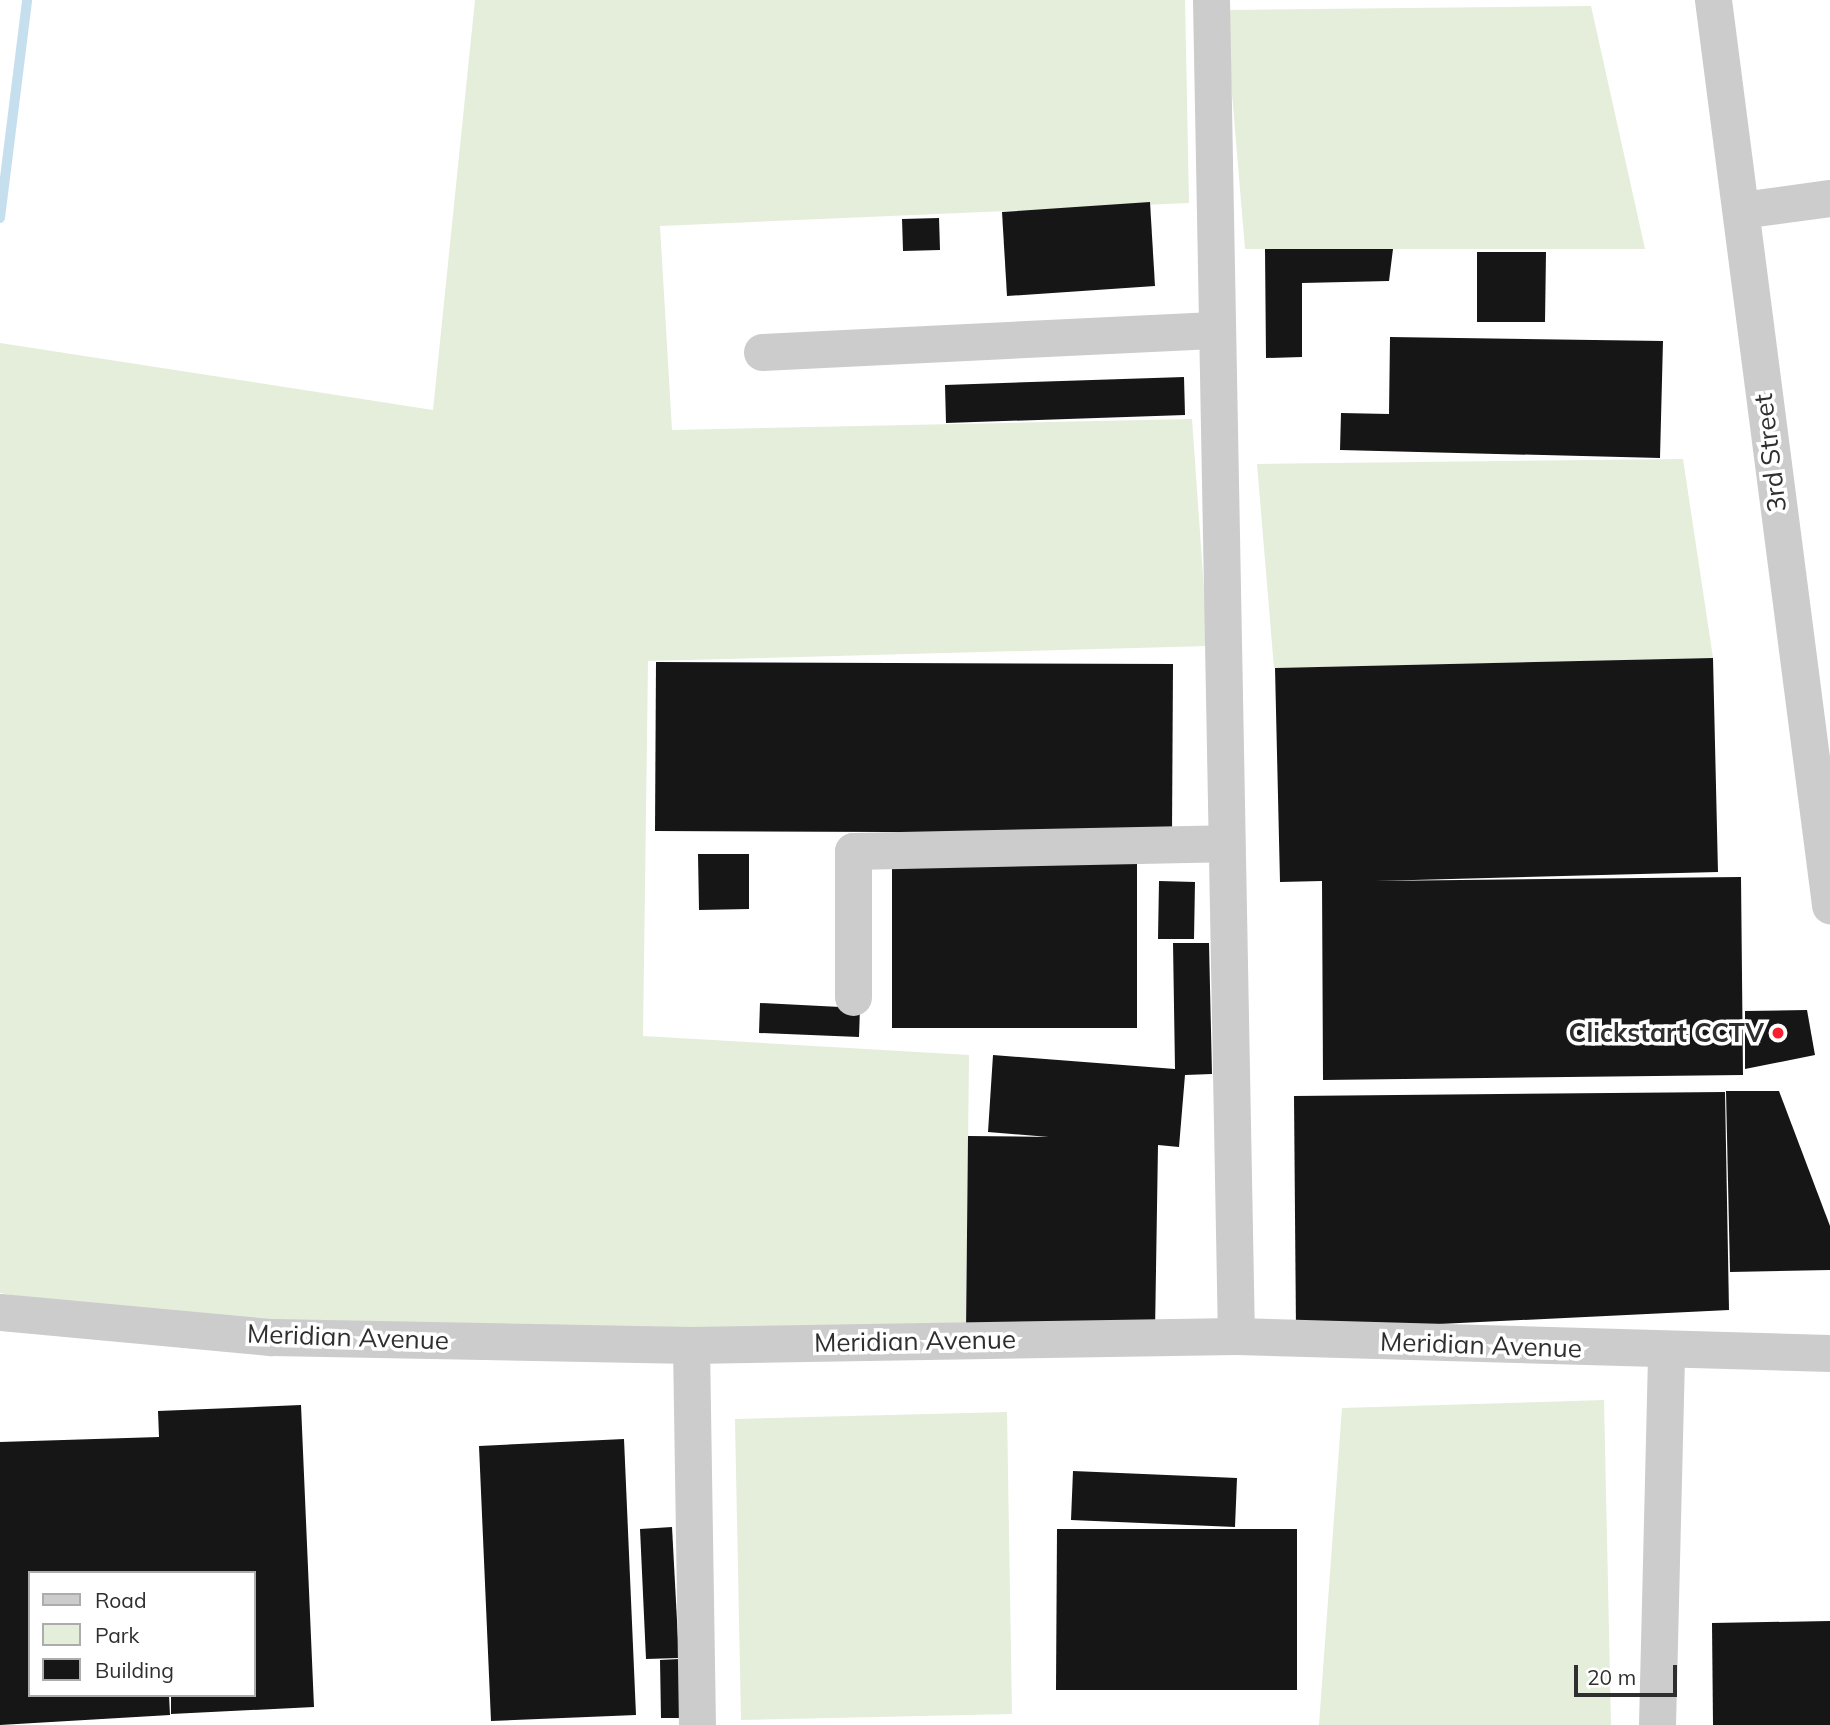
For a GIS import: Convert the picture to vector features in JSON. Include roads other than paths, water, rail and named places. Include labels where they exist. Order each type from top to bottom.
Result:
[{"type":"street","points":[[1212,0],[1213,330],[1236,1336]]},
{"type":"street","name":"3rd Street","points":[[1713,0],[1830,905]]},
{"type":"street","points":[[1741,209],[1830,198]]},
{"type":"street","points":[[762,352],[1213,330]]},
{"type":"street","points":[[853,997],[853,850],[1225,843]]},
{"type":"street","name":"Meridian Avenue","points":[[0,1312],[272,1337],[691,1345],[1236,1336],[1666,1352],[1830,1353]]},
{"type":"street","points":[[691,1345],[697,1725]]},
{"type":"street","points":[[1657,1725],[1666,1352]]},
{"type":"waterway","points":[[0,218],[27,0]]},
{"type":"place","name":"Clickstart CCTV","points":[[1778,1033]]}]
